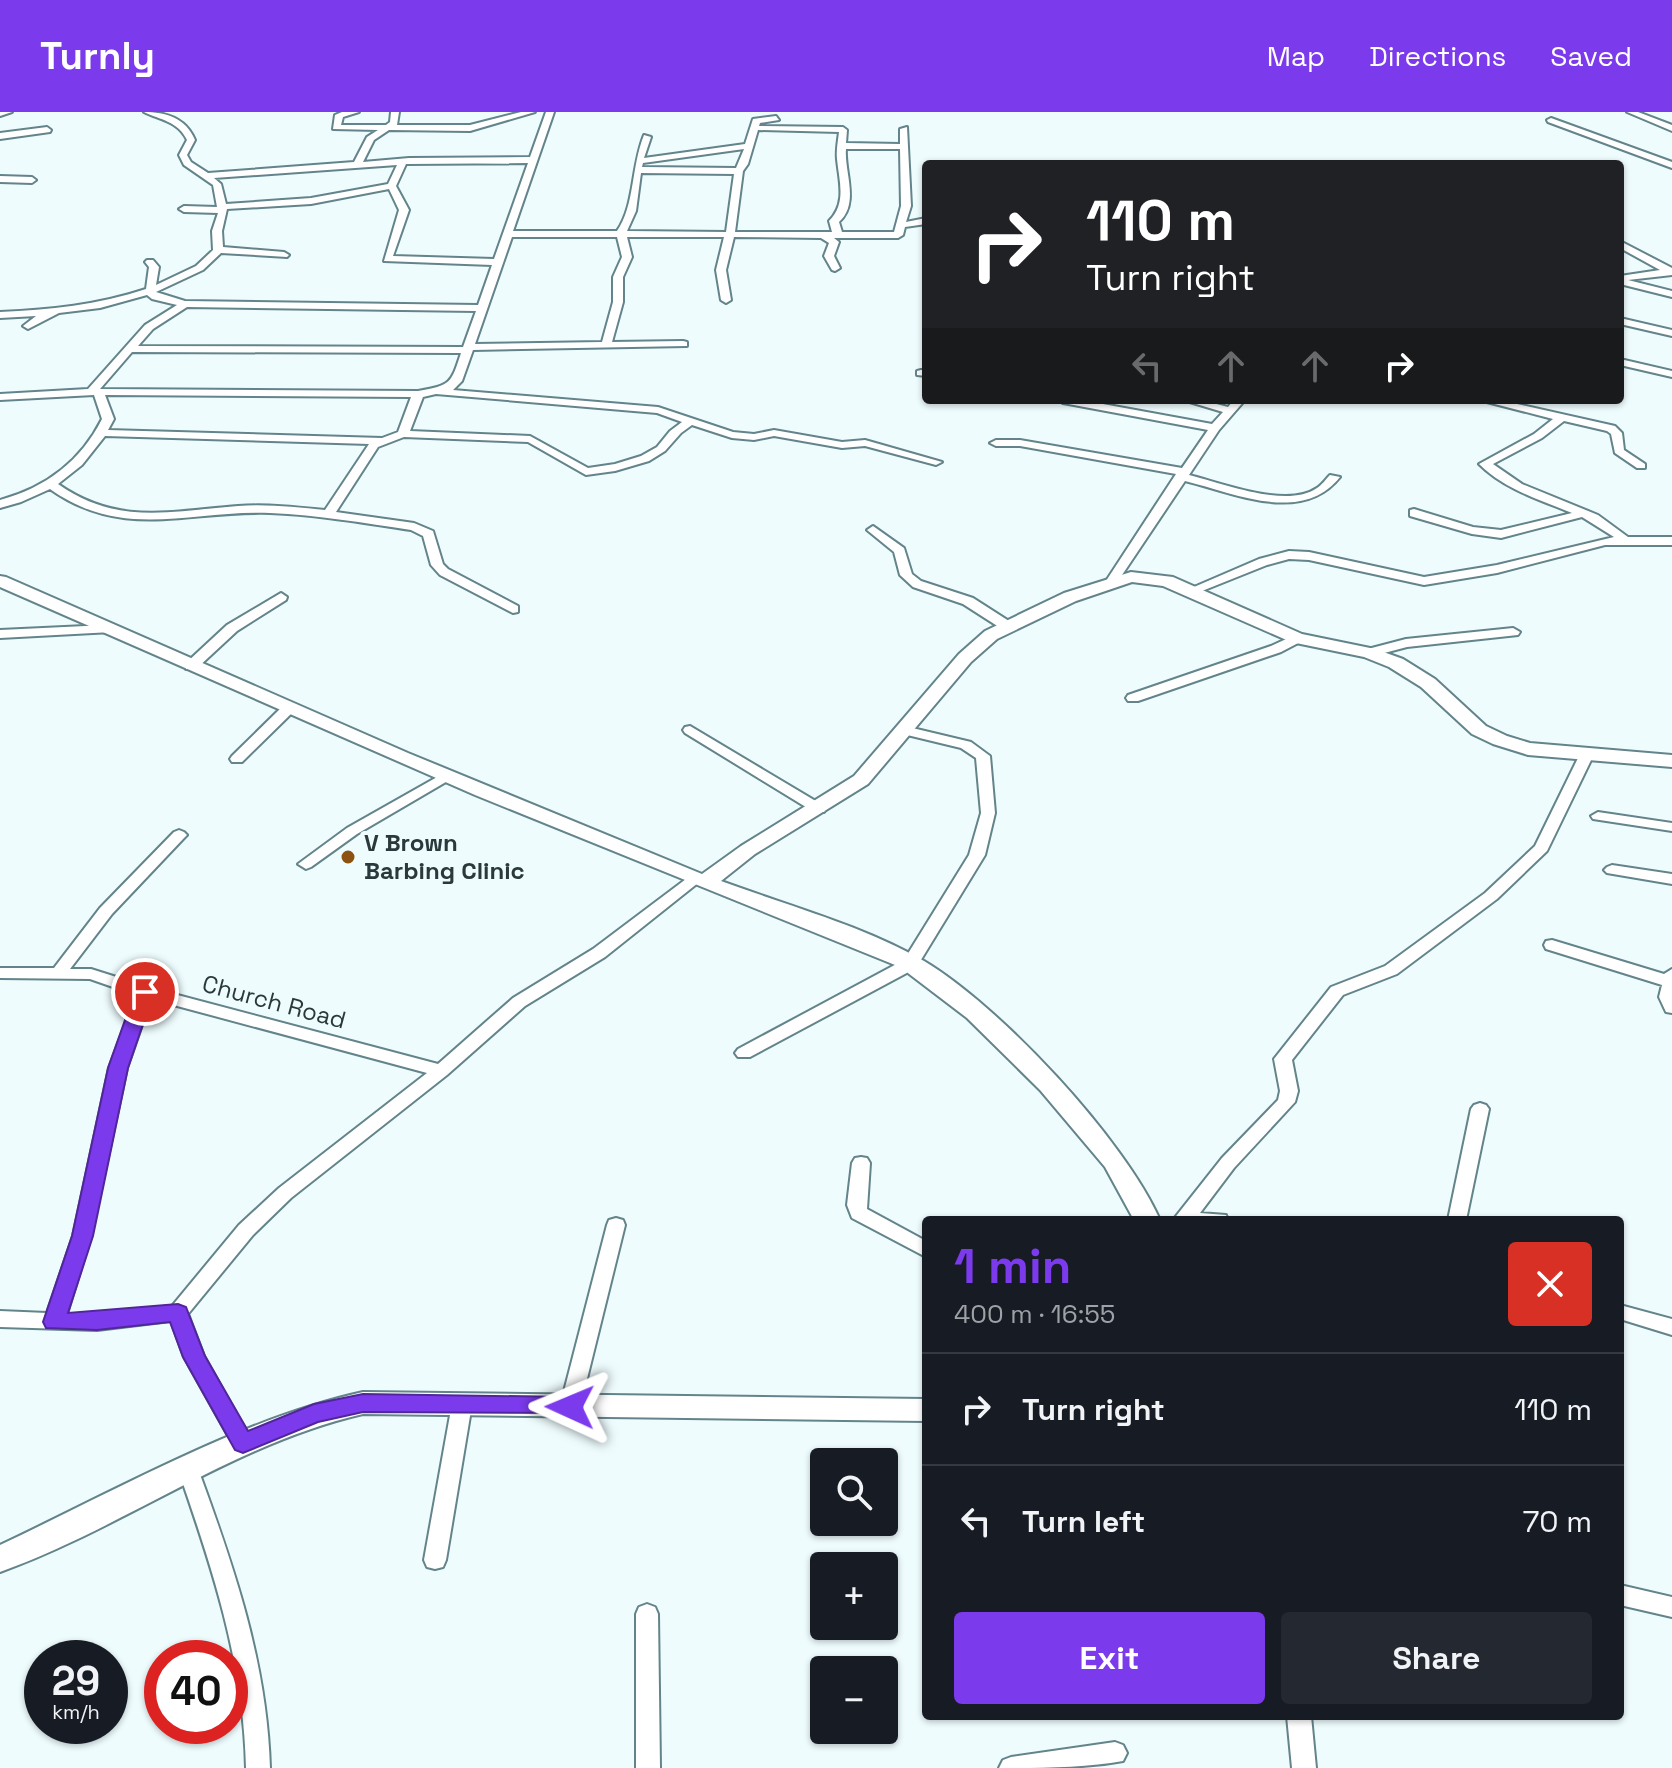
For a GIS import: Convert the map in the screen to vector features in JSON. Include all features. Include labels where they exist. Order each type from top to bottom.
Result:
[{"type":"street","points":[[0,114],[8,112]]},
{"type":"street","points":[[0,315],[51,313],[107,304],[150,292],[213,259],[218,250],[217,231],[222,208],[217,184],[187,163],[183,155],[191,140],[185,128],[177,121],[148,112]]},
{"type":"street","points":[[355,112],[339,115],[336,127],[470,128],[531,112]]},
{"type":"street","points":[[357,165],[370,139],[394,123],[395,112]]},
{"type":"street","points":[[438,392],[454,386],[550,112]]},
{"type":"street","points":[[1631,112],[1672,128]]},
{"type":"street","points":[[1648,119],[1662,112]]},
{"type":"street","points":[[726,300],[720,275],[731,233],[739,171],[753,128],[759,120],[776,118]]},
{"type":"street","points":[[1551,120],[1672,165]]},
{"type":"street","points":[[753,128],[841,128],[844,146],[841,158],[847,183],[841,215],[834,221],[838,235]]},
{"type":"street","points":[[507,234],[898,235],[903,225],[904,129]]},
{"type":"street","points":[[0,136],[47,130]]},
{"type":"street","points":[[621,233],[627,225],[637,193],[639,166],[647,137]]},
{"type":"street","points":[[639,166],[749,146]]},
{"type":"street","points":[[844,146],[905,147]]},
{"type":"street","points":[[208,176],[402,162],[534,160]]},
{"type":"street","points":[[402,162],[392,186],[404,210],[387,259],[496,262]]},
{"type":"street","points":[[639,166],[739,171]]},
{"type":"street","points":[[0,179],[32,180]]},
{"type":"street","points":[[184,209],[311,201],[392,186]]},
{"type":"street","points":[[903,225],[922,222]]},
{"type":"street","points":[[606,345],[618,302],[618,277],[627,257],[621,233]]},
{"type":"street","points":[[822,234],[834,242],[829,256],[835,268]]},
{"type":"street","points":[[1624,246],[1672,271]]},
{"type":"street","points":[[218,250],[284,255]]},
{"type":"street","points":[[150,262],[154,267],[150,292]]},
{"type":"street","points":[[1624,278],[1672,271]]},
{"type":"street","points":[[1624,280],[1672,294]]},
{"type":"street","points":[[150,292],[156,297],[185,304],[481,308]]},
{"type":"street","points":[[94,392],[149,327],[185,304]]},
{"type":"street","points":[[28,326],[51,313]]},
{"type":"street","points":[[1624,322],[1672,333]]},
{"type":"street","points":[[130,349],[467,349],[683,344]]},
{"type":"street","points":[[1624,363],[1672,374]]},
{"type":"street","points":[[0,504],[53,486],[102,433],[108,419],[94,392]]},
{"type":"street","points":[[0,397],[94,392],[438,392],[636,407],[663,411],[688,423],[743,437],[771,433],[842,445],[865,443],[936,462]]},
{"type":"street","points":[[403,434],[418,394]]},
{"type":"street","points":[[1085,404],[1215,428]]},
{"type":"street","points":[[1203,404],[1230,411]]},
{"type":"street","points":[[1112,581],[1182,474],[1236,404]]},
{"type":"street","points":[[1502,404],[1615,431],[1619,451],[1641,466]]},
{"type":"street","points":[[1562,417],[1538,436],[1485,464],[1522,489],[1581,514],[1613,530],[1624,540]]},
{"type":"street","points":[[328,515],[374,445],[403,434],[530,439],[586,472],[653,454],[665,446],[671,433],[688,423]]},
{"type":"street","points":[[102,433],[380,441]]},
{"type":"street","points":[[996,443],[1020,443],[1182,474],[1246,492],[1300,500],[1318,494],[1334,477]]},
{"type":"street","points":[[53,486],[72,500],[106,514],[267,509],[423,530],[431,539],[437,565],[444,572],[513,609]]},
{"type":"street","points":[[1414,513],[1472,530],[1501,534],[1581,514]]},
{"type":"street","points":[[873,530],[900,551],[906,575],[917,584],[968,601],[1007,626]]},
{"type":"street","points":[[1193,590],[1254,565],[1289,555],[1309,556],[1403,580],[1424,581],[1497,569],[1595,542],[1672,541]]},
{"type":"street","points":[[0,1319],[97,1322],[178,1313],[246,1230],[285,1193],[441,1071],[519,1002],[599,953],[700,880],[819,809],[861,780],[965,658],[1007,626],[1112,581],[1146,577],[1193,590],[1297,638],[1369,653],[1413,672],[1453,710],[1488,735],[1528,749],[1672,761]]},
{"type":"street","points":[[0,581],[446,776],[910,964],[954,993],[1011,1047],[1119,1164],[1146,1216]]},
{"type":"street","points":[[191,666],[232,628],[281,597]]},
{"type":"street","points":[[0,634],[107,629]]},
{"type":"street","points":[[1369,653],[1406,643],[1513,632]]},
{"type":"street","points":[[1133,698],[1276,649],[1297,638]]},
{"type":"street","points":[[237,759],[289,708]]},
{"type":"street","points":[[690,730],[819,809]]},
{"type":"street","points":[[744,1053],[910,964],[977,855],[988,813],[980,751],[904,730]]},
{"type":"street","points":[[1186,1216],[1228,1163],[1286,1102],[1289,1091],[1283,1059],[1337,991],[1391,970],[1491,896],[1542,848],[1586,756]]},
{"type":"street","points":[[306,864],[352,831],[446,776]]},
{"type":"street","points":[[1598,816],[1672,827]]},
{"type":"street","points":[[60,971],[106,911],[179,835]]},
{"type":"street","points":[[1612,870],[1672,879]]},
{"type":"street","points":[[1552,945],[1670,977],[1667,997],[1672,1008]]},
{"type":"street","name":"Church Road","points":[[0,973],[60,971],[91,974],[145,992],[441,1071]]},
{"type":"street","points":[[54,1322],[82,1236],[118,1068],[145,992]]},
{"type":"street","points":[[1458,1216],[1480,1109]]},
{"type":"street","points":[[861,1163],[856,1205],[859,1213],[922,1248]]},
{"type":"street","points":[[570,1407],[616,1225]]},
{"type":"street","points":[[178,1313],[194,1357],[243,1444]]},
{"type":"street","points":[[1624,1313],[1672,1327]]},
{"type":"street","points":[[0,1559],[243,1444],[340,1407],[385,1402],[922,1410]]},
{"type":"street","points":[[435,1560],[462,1404]]},
{"type":"street","points":[[188,1469],[232,1596],[259,1731],[258,1768]]},
{"type":"street","points":[[1624,1596],[1672,1607]]},
{"type":"street","points":[[647,1614],[648,1768]]},
{"type":"street","points":[[1299,1720],[1304,1768]]},
{"type":"street","points":[[1011,1768],[1115,1753]]},
{"type":"place","name":"V Brown Barbing Clinic","points":[[348,857]]},
{"type":"route","points":[[145,992],[118,1068],[82,1236],[54,1322],[97,1322],[178,1313],[194,1357],[243,1444],[314,1414],[363,1403],[570,1407]]}]
